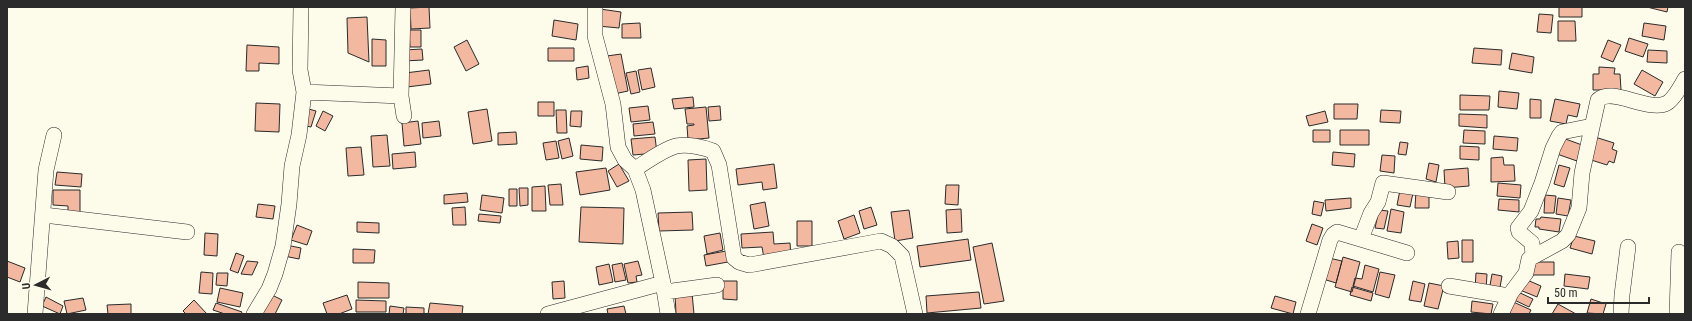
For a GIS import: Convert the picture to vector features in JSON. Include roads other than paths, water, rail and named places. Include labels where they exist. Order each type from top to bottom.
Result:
[{"type":"street","points":[[254,314],[276,274],[283,246],[289,204],[292,166],[299,135],[304,92],[300,70],[302,7]]},
{"type":"street","points":[[403,7],[401,96],[404,116]]},
{"type":"street","points":[[595,7],[595,36],[613,104],[618,147],[625,160],[635,169],[643,190],[664,288],[668,314]]},
{"type":"street","points":[[1501,314],[1509,296],[1525,275],[1528,261],[1533,256],[1556,245],[1568,235],[1578,208],[1582,173],[1598,100],[1605,96],[1661,105],[1679,99],[1685,79]]},
{"type":"street","points":[[304,92],[401,96]]},
{"type":"street","points":[[1533,256],[1532,243],[1519,232],[1518,228],[1531,210],[1542,183],[1553,148],[1562,132],[1592,126]]},
{"type":"street","points":[[35,314],[47,162],[54,135]]},
{"type":"street","points":[[635,169],[656,156],[677,146],[702,147],[713,151],[719,166],[734,258],[739,262],[749,265],[881,241],[892,246],[902,256],[915,314]]},
{"type":"street","points":[[1360,239],[1371,213],[1378,202],[1383,183],[1448,192]]},
{"type":"street","points":[[44,215],[187,232]]},
{"type":"street","points":[[1308,314],[1331,238],[1337,232],[1407,253]]},
{"type":"street","points":[[1621,314],[1628,247]]},
{"type":"street","points":[[1677,314],[1679,252]]},
{"type":"street","points":[[548,314],[664,288],[717,285]]},
{"type":"street","points":[[1449,286],[1509,296]]}]
